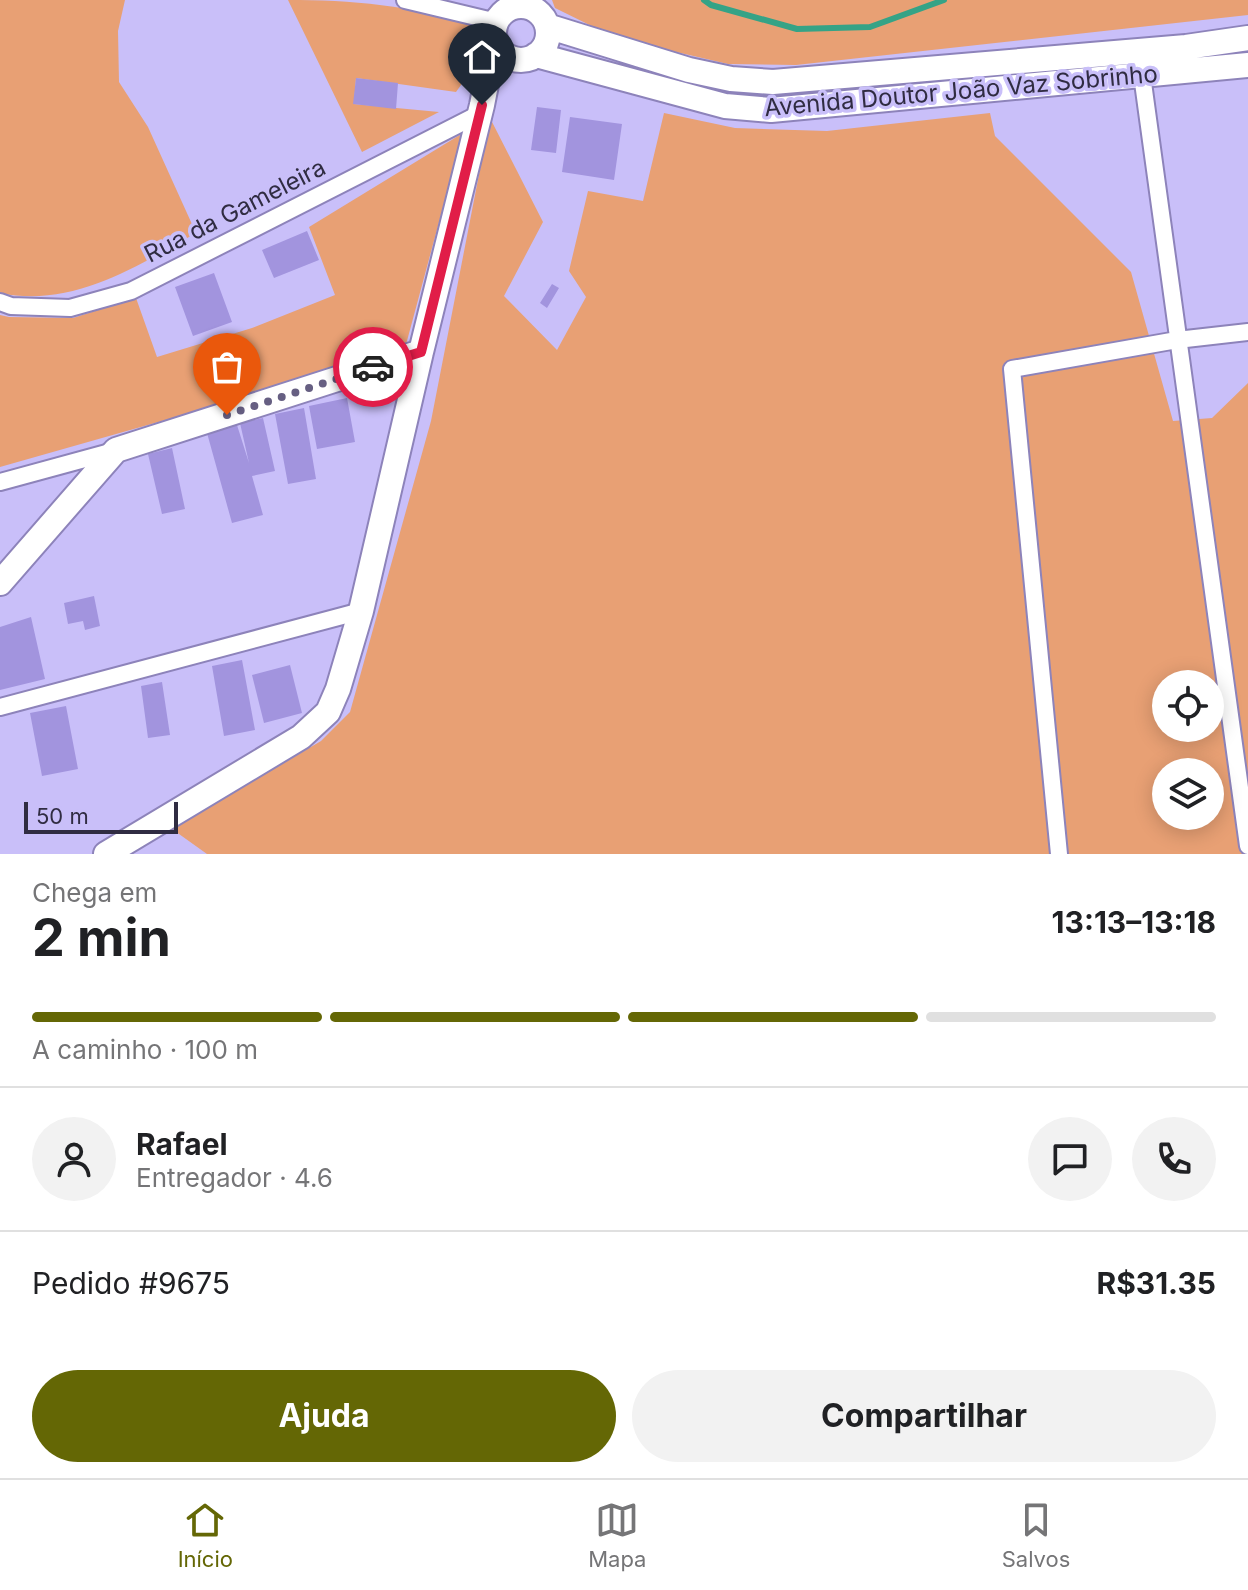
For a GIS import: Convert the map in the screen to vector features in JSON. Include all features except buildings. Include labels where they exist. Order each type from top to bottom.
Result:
[{"type":"main road","points":[[106,854],[301,737],[328,712],[361,611],[500,19],[516,7],[542,15],[546,43],[510,73],[481,110]]},
{"type":"main road","name":"Avenida Doutor João Vaz Sobrinho","points":[[542,15],[689,70],[731,79],[773,82],[1138,51],[1248,38]]},
{"type":"main road","points":[[500,19],[504,54],[511,59],[532,57]]},
{"type":"main road","name":"Avenida Doutor João Vaz Sobrinho","points":[[532,57],[725,106],[771,110],[1248,65]]},
{"type":"main road","points":[[0,583],[116,450],[421,352]]},
{"type":"street","points":[[405,0],[500,19]]},
{"type":"street","points":[[1138,51],[1248,846]]},
{"type":"street","name":"Rua da Gameleira","points":[[0,302],[11,306],[70,308],[131,291],[481,110]]},
{"type":"street","points":[[1059,854],[1012,369],[1177,340],[1248,332]]},
{"type":"street","points":[[0,482],[116,450]]},
{"type":"street","points":[[0,707],[361,611]]},
{"type":"shaded area","points":[[0,0],[125,0],[118,31],[119,82],[148,127],[196,233],[127,271],[78,290],[27,296],[0,293]]},
{"type":"shaded area","points":[[288,0],[382,5],[428,13],[473,26],[468,70],[456,92],[356,78],[354,104],[439,112],[362,152]]},
{"type":"shaded area","points":[[552,0],[1248,0],[1248,15],[796,65],[728,64],[616,38],[555,8]]},
{"type":"shaded area","points":[[664,113],[735,128],[827,131],[990,113],[995,136],[1131,272],[1173,421],[1212,418],[1248,383],[1248,854],[207,854],[172,829],[321,741],[350,712],[431,421],[490,118],[543,222],[504,296],[557,350],[586,297],[569,271],[588,191],[643,201]]},
{"type":"shaded area","points":[[463,133],[404,352],[0,467],[0,315],[73,318],[136,298],[157,357],[252,328],[335,295],[309,227]]},
{"type":"waterway","points":[[704,0],[711,5],[797,29],[870,27],[944,0]]},
{"type":"way so far","points":[[227,415],[373,367]]},
{"type":"route","points":[[373,367],[421,352],[482,105]]}]
